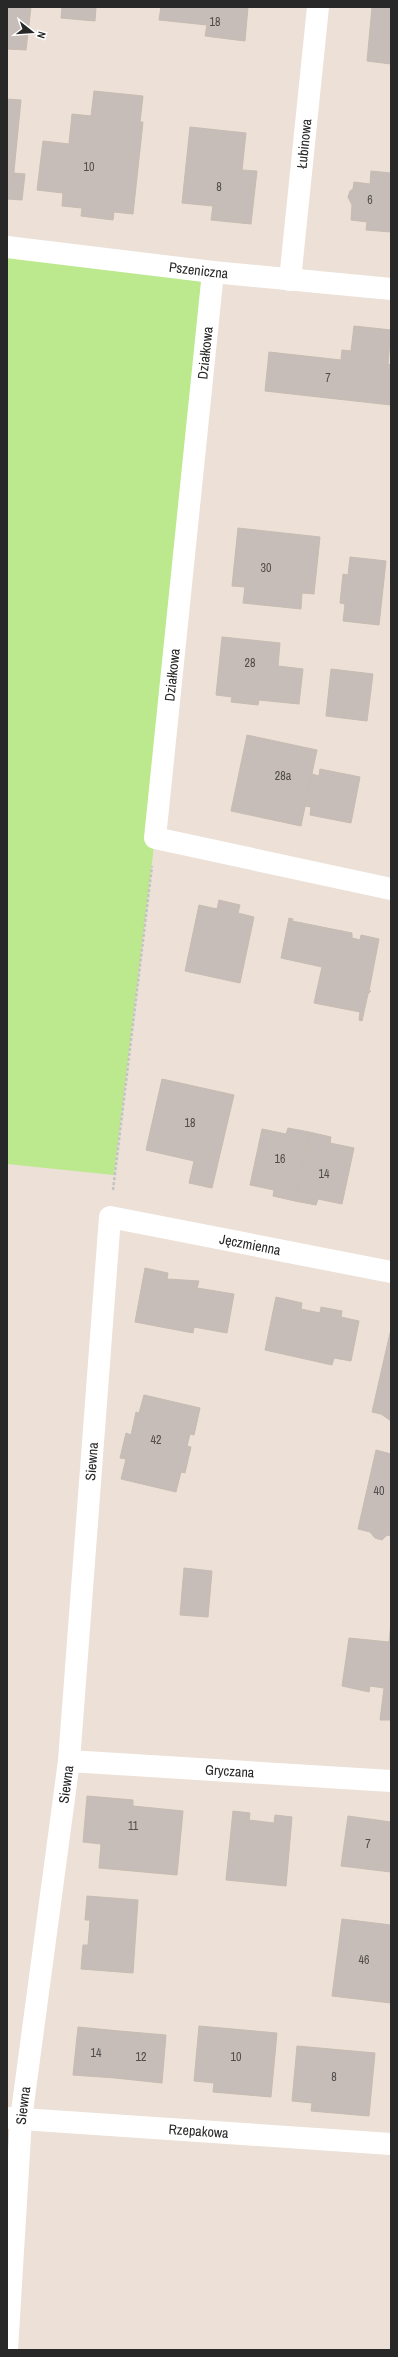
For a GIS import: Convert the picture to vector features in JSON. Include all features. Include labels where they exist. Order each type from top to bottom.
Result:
[{"type":"street","name":"Łubinowa","points":[[290,280],[318,7]]},
{"type":"street","name":"Pszeniczna","points":[[7,247],[213,272],[391,289]]},
{"type":"street","name":"Działkowa","points":[[155,838],[213,272]]},
{"type":"street","points":[[155,838],[391,889]]},
{"type":"street","name":"Jęczmienna","points":[[110,1217],[391,1272]]},
{"type":"street","name":"Siewna","points":[[7,2350],[14,2118],[69,1761],[110,1217]]},
{"type":"street","name":"Gryczana","points":[[69,1761],[391,1781]]},
{"type":"street","name":"Rzepakowa","points":[[14,2118],[391,2144]]},
{"type":"path","points":[[110,1217],[155,838]]},
{"type":"green space","points":[[7,247],[213,272],[155,838],[114,1175],[7,1164]]},
{"type":"building","points":[[7,7],[31,7],[26,50],[7,49]]},
{"type":"building","points":[[62,7],[96,7],[95,21],[61,18]]},
{"type":"building","points":[[161,7],[248,7],[245,41],[205,36],[207,25],[159,20]]},
{"type":"building","points":[[372,7],[391,7],[391,64],[367,61]]},
{"type":"building","points":[[94,91],[143,96],[140,122],[143,122],[133,214],[114,212],[113,220],[81,216],[82,208],[62,206],[63,193],[37,190],[43,141],[69,144],[72,114],[91,116]]},
{"type":"building","points":[[7,99],[21,100],[13,181],[7,180]]},
{"type":"building","points":[[190,127],[246,133],[242,170],[257,171],[251,224],[211,220],[213,206],[182,203]]},
{"type":"building","points":[[371,171],[391,173],[391,232],[366,230],[367,222],[351,220],[352,205],[348,197],[350,191],[353,189],[354,182],[370,184]]},
{"type":"building","points":[[14,173],[25,174],[22,200],[7,199],[7,180],[13,181]]},
{"type":"building","points":[[354,326],[391,330],[388,364],[391,365],[391,405],[265,391],[269,352],[341,360],[342,350],[351,351]]},
{"type":"building","points":[[238,528],[320,537],[314,594],[302,593],[301,609],[243,603],[245,587],[232,586]]},
{"type":"building","points":[[350,557],[386,561],[379,625],[343,621],[345,604],[340,603],[343,574],[348,575]]},
{"type":"building","points":[[222,637],[280,643],[278,666],[303,669],[299,704],[259,700],[258,705],[231,702],[232,697],[216,695]]},
{"type":"building","points":[[331,669],[373,674],[367,721],[326,716]]},
{"type":"building","points":[[247,735],[317,750],[301,826],[231,811]]},
{"type":"building","points":[[320,769],[360,777],[351,823],[310,815],[311,807],[305,806],[312,774],[319,776]]},
{"type":"building","points":[[219,900],[240,905],[238,913],[254,917],[240,983],[185,971],[199,905],[217,909]]},
{"type":"building","points":[[289,918],[293,919],[292,921],[352,933],[352,938],[360,940],[361,935],[379,939],[369,991],[371,991],[368,994],[362,1021],[359,1020],[360,1012],[314,1003],[322,967],[281,958]]},
{"type":"building","points":[[162,1079],[234,1095],[212,1188],[189,1183],[194,1161],[146,1150]]},
{"type":"building","points":[[288,1128],[309,1132],[295,1201],[273,1196],[274,1190],[250,1185],[262,1129],[286,1134]]},
{"type":"building","points":[[309,1132],[331,1137],[330,1143],[354,1148],[342,1204],[318,1199],[316,1205],[295,1201]]},
{"type":"building","points":[[145,1268],[168,1273],[167,1279],[199,1281],[197,1288],[234,1294],[227,1333],[194,1327],[193,1333],[135,1322]]},
{"type":"building","points":[[276,1297],[302,1303],[301,1309],[320,1313],[321,1307],[342,1311],[341,1317],[359,1321],[351,1361],[334,1358],[332,1365],[265,1350]]},
{"type":"building","points":[[390,1333],[391,1421],[381,1414],[372,1412]]},
{"type":"building","points":[[144,1395],[200,1408],[194,1435],[190,1434],[187,1446],[191,1447],[185,1473],[181,1472],[176,1492],[121,1479],[126,1459],[120,1458],[126,1433],[131,1435],[136,1412],[139,1413]]},
{"type":"building","points":[[376,1450],[391,1454],[391,1536],[387,1535],[382,1540],[375,1538],[370,1532],[358,1529]]},
{"type":"building","points":[[184,1568],[212,1571],[208,1617],[180,1615]]},
{"type":"building","points":[[391,1623],[391,1720],[380,1720],[384,1688],[370,1686],[369,1692],[342,1686],[349,1638],[389,1642]]},
{"type":"building","points":[[87,1796],[133,1800],[133,1806],[183,1811],[177,1875],[99,1868],[101,1844],[83,1842]]},
{"type":"building","points":[[233,1811],[250,1813],[249,1820],[274,1823],[275,1815],[292,1817],[286,1886],[226,1880]]},
{"type":"building","points":[[348,1816],[391,1822],[391,1872],[341,1866]]},
{"type":"building","points":[[87,1896],[138,1900],[133,1973],[81,1969],[83,1945],[88,1945],[90,1920],[85,1920]]},
{"type":"building","points":[[342,1919],[391,1925],[391,2003],[332,1996]]},
{"type":"building","points":[[199,2026],[277,2033],[271,2097],[213,2092],[214,2083],[194,2081]]},
{"type":"building","points":[[78,2027],[119,2031],[115,2078],[73,2075]]},
{"type":"building","points":[[119,2031],[166,2035],[162,2083],[115,2078]]},
{"type":"building","points":[[297,2046],[375,2053],[369,2116],[311,2111],[312,2103],[292,2101]]}]
